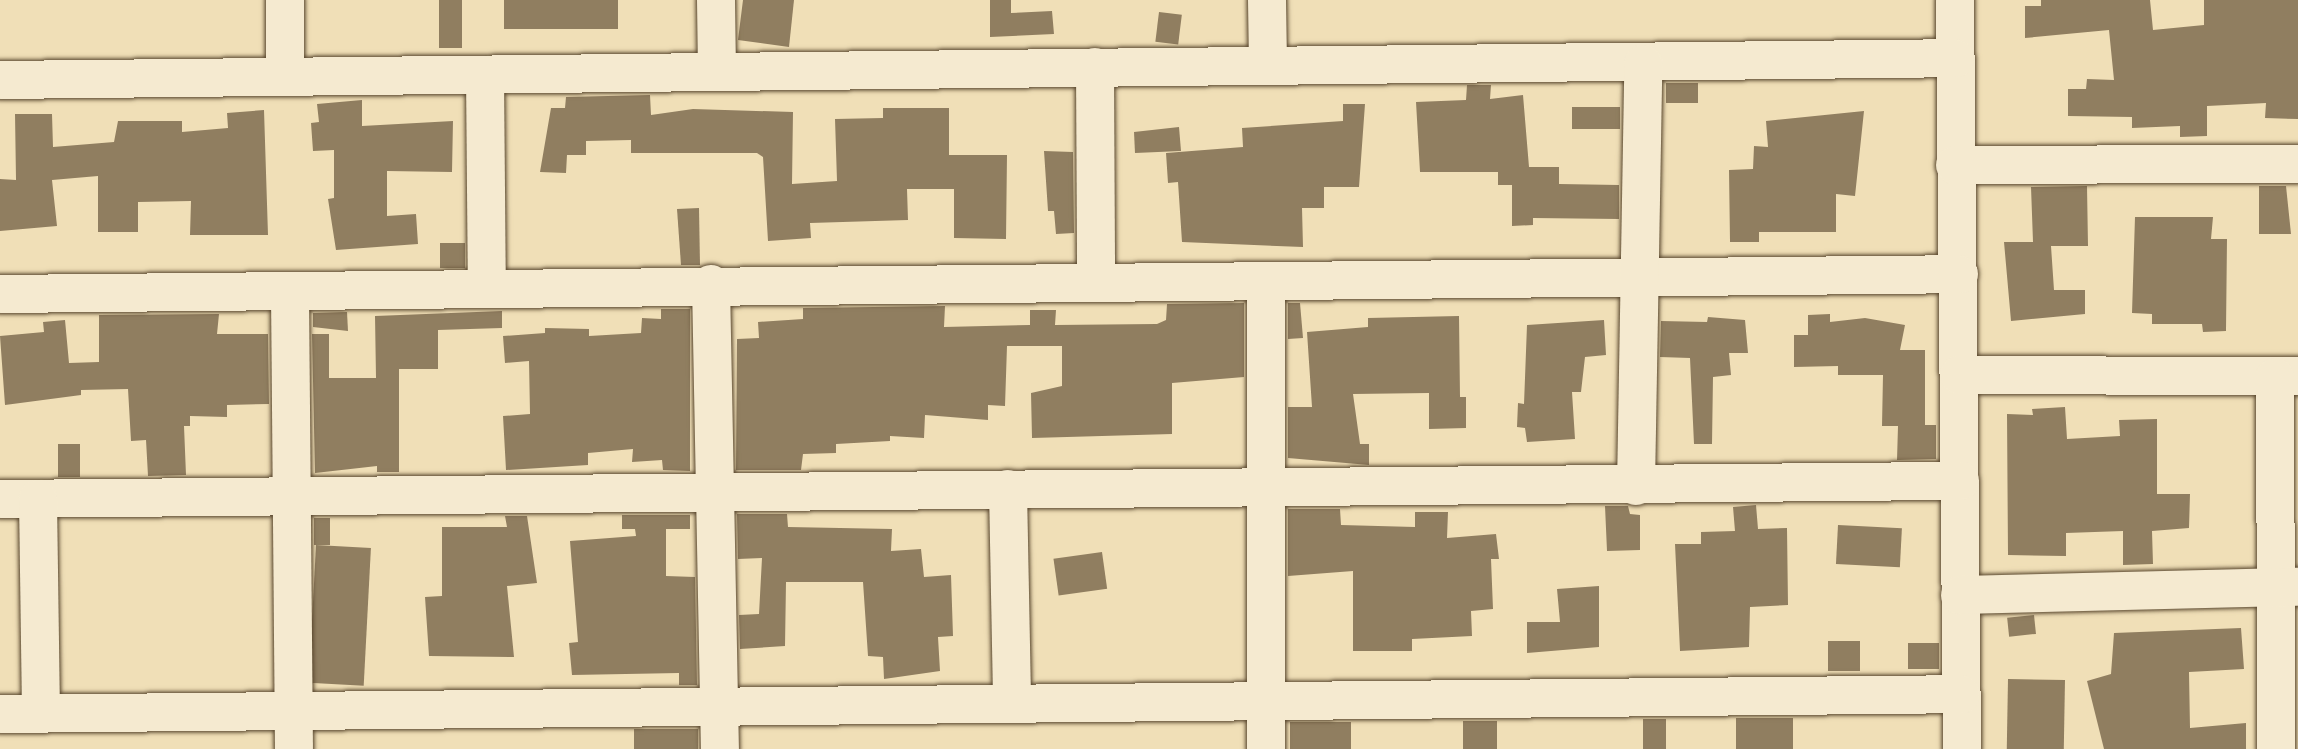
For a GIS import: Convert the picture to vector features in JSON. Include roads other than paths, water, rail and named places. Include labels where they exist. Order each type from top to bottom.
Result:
[{"type":"street","points":[[285,0],[285,76]]},
{"type":"street","points":[[716,0],[717,69]]},
{"type":"street","points":[[1267,0],[1268,66]]},
{"type":"street","points":[[1955,0],[1962,749]]},
{"type":"street","points":[[0,80],[485,75],[717,69],[1643,64],[1955,58]]},
{"type":"street","points":[[1636,485],[1643,64]]},
{"type":"street","points":[[1095,67],[1096,282]]},
{"type":"street","points":[[485,75],[487,288]]},
{"type":"street","points":[[1955,165],[2298,164]]},
{"type":"street","points":[[0,294],[290,293],[711,284],[1639,280],[1959,274]]},
{"type":"street","points":[[1266,281],[1266,749]]},
{"type":"street","points":[[711,284],[720,749]]},
{"type":"street","points":[[290,293],[294,749]]},
{"type":"street","points":[[1959,375],[2286,376],[2287,587],[2276,749]]},
{"type":"street","points":[[0,499],[1960,481]]},
{"type":"street","points":[[1008,489],[1012,704]]},
{"type":"street","points":[[38,499],[41,713]]},
{"type":"street","points":[[1960,595],[2287,587]]},
{"type":"street","points":[[0,713],[1961,694]]}]
